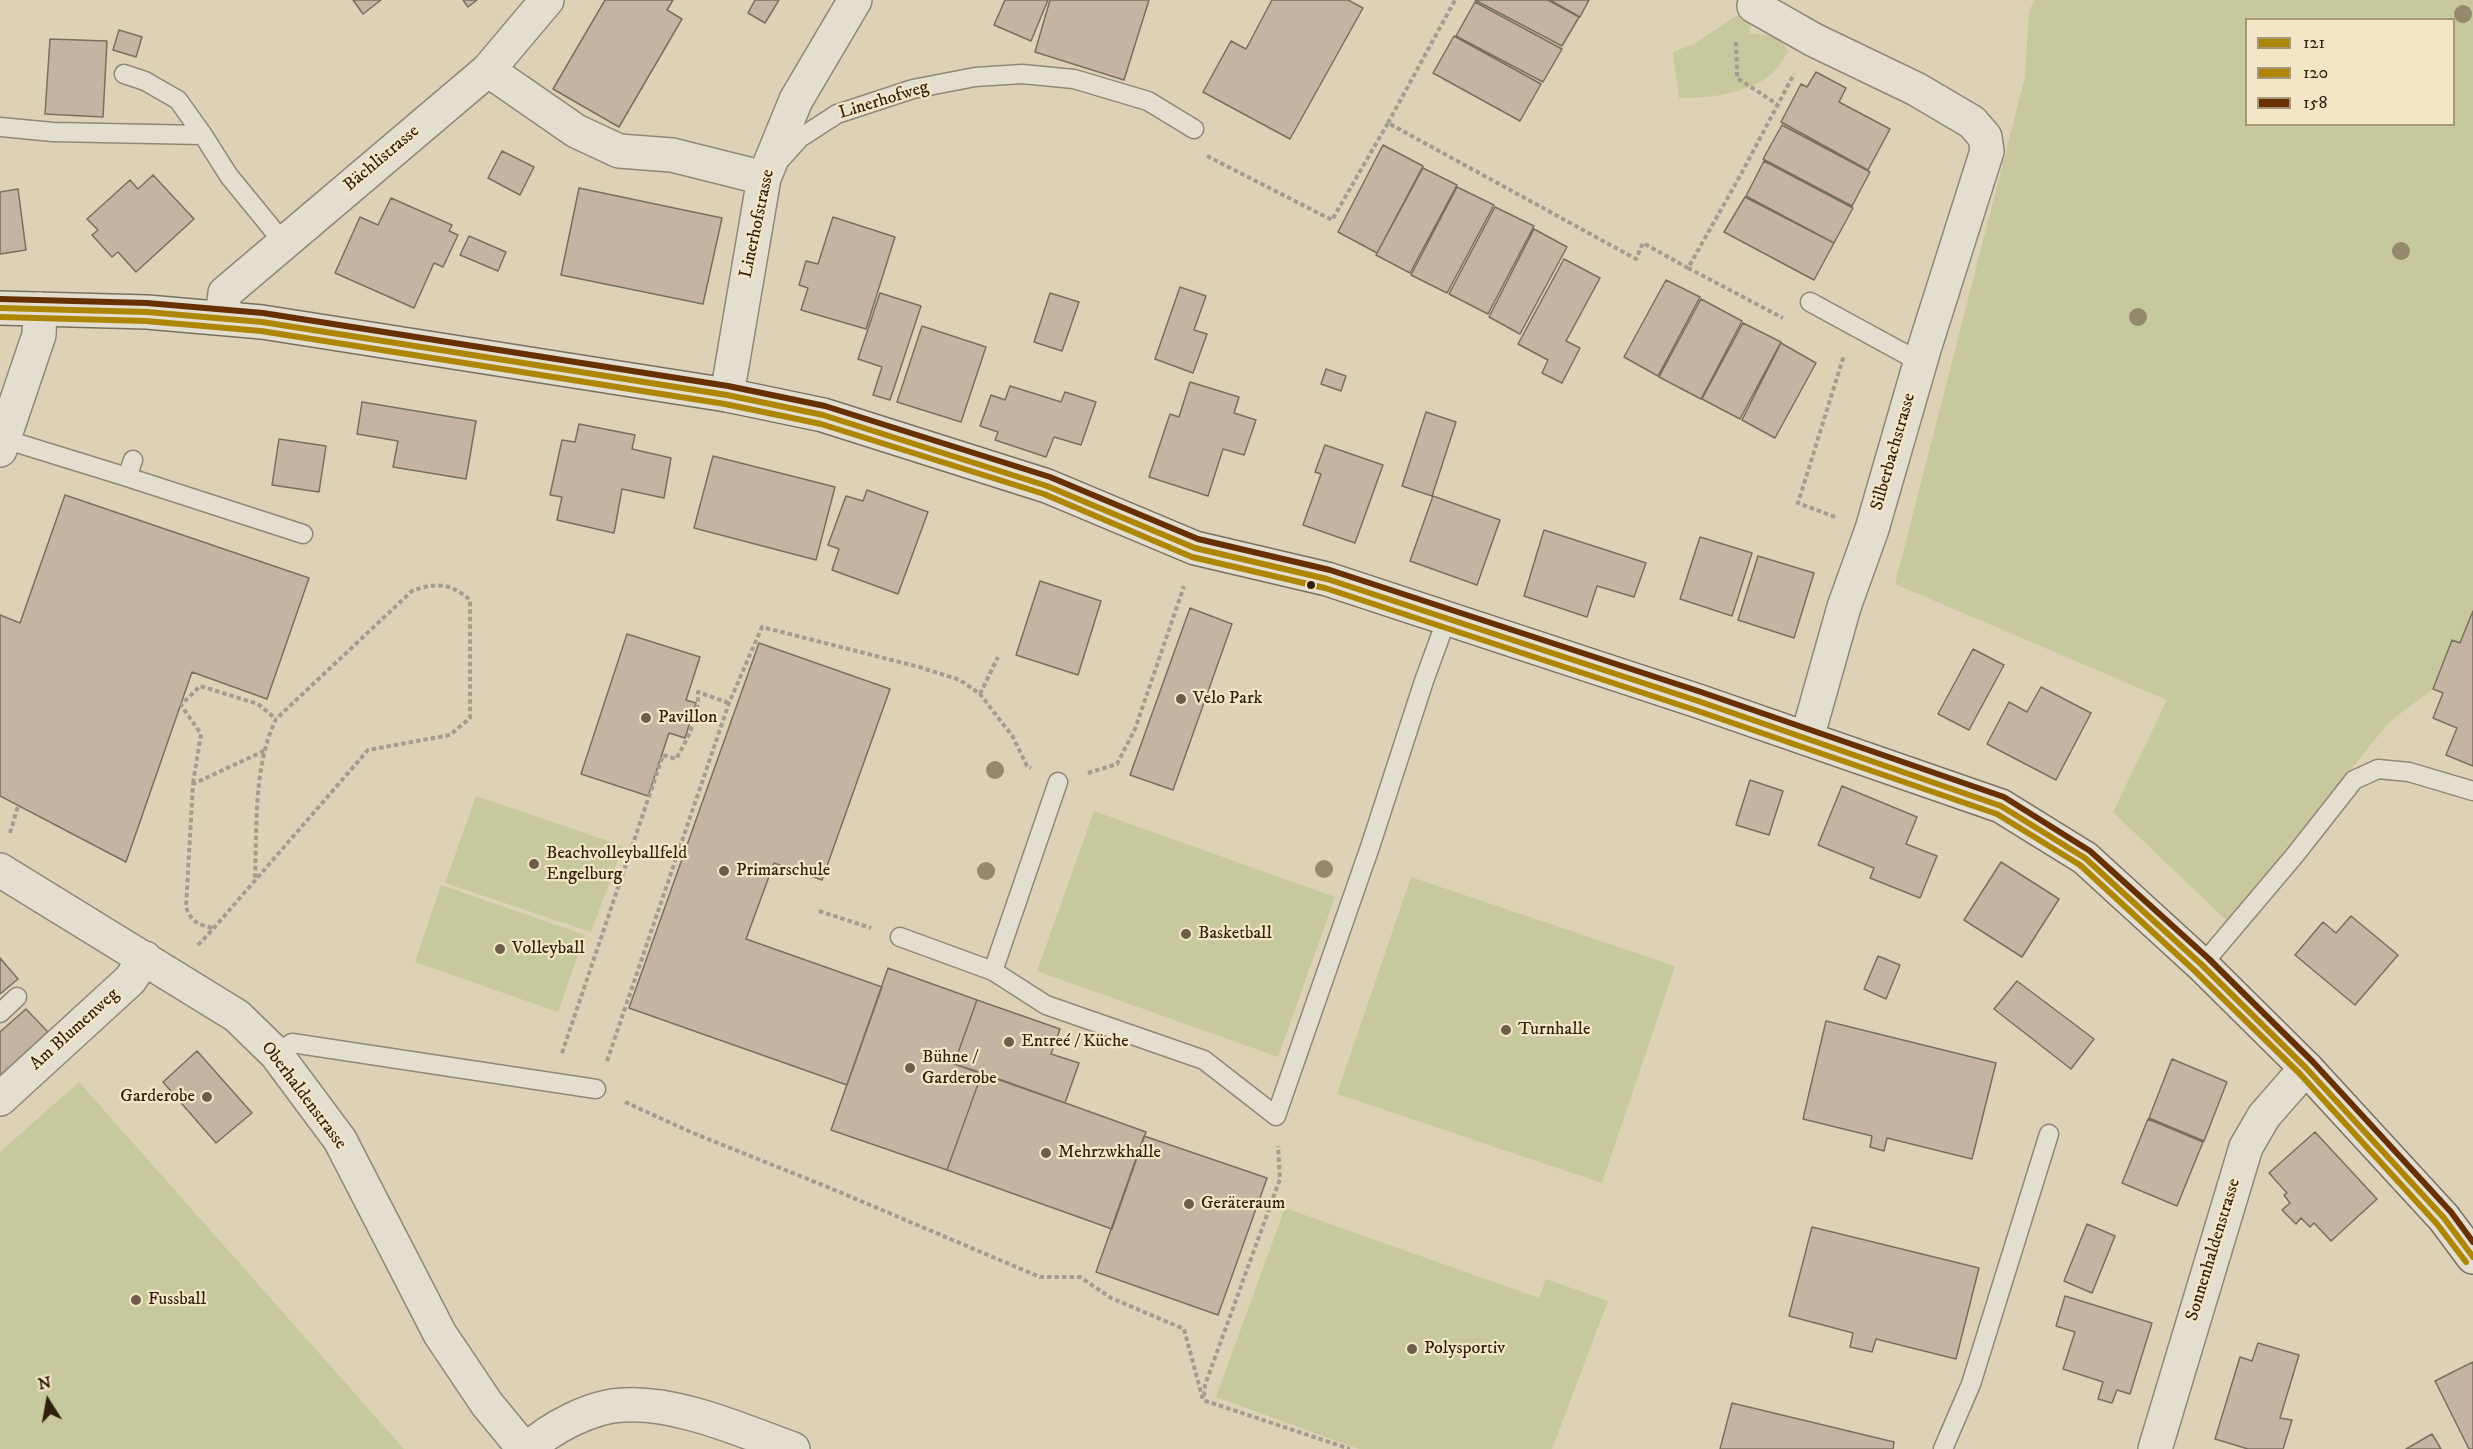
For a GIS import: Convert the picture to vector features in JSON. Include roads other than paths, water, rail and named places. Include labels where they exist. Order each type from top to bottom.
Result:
[{"type":"street","name":"Bächlistrasse","points":[[222,317],[225,293],[488,70],[547,0]]},
{"type":"street","name":"Linerhofstrasse","points":[[727,395],[764,178],[796,100],[855,0]]},
{"type":"street","name":"Silberbachstrasse","points":[[1754,6],[1814,40],[1916,89],[1972,122],[1985,138],[1987,151],[1920,362],[1872,529],[1844,607],[1807,738]]},
{"type":"street","points":[[488,70],[576,131],[620,152],[672,155],[764,178]]},
{"type":"street","points":[[0,308],[147,312],[222,317],[727,395],[823,415],[1047,486],[1195,548],[1327,579],[1807,738],[2001,806],[2085,858],[2202,965],[2306,1068],[2444,1218],[2473,1257]]},
{"type":"street","points":[[2,445],[39,335],[40,309]]},
{"type":"street","name":"Oberhaldenstrasse","points":[[4,855],[30,890],[237,1016],[276,1054],[340,1140],[440,1334],[487,1404],[526,1449]]},
{"type":"street","name":"Am Blumenweg","points":[[0,1099],[130,980],[145,958]]},
{"type":"street","name":"Sonnenhaldenstrasse","points":[[2155,1449],[2246,1147],[2264,1116],[2306,1068]]},
{"type":"street","points":[[526,1449],[543,1434],[577,1417],[622,1404],[659,1407],[712,1420],[793,1449]]},
{"type":"lane","points":[[124,74],[145,81],[178,100],[229,176],[283,242]]},
{"type":"lane","name":"Linerhofweg","points":[[764,178],[800,138],[837,114],[913,89],[975,76],[1022,74],[1074,79],[1148,101],[1194,129]]},
{"type":"lane","points":[[0,127],[53,132],[203,135]]},
{"type":"lane","points":[[1810,302],[1920,362]]},
{"type":"lane","points":[[2,445],[130,469],[303,534]]},
{"type":"lane","points":[[900,937],[993,971],[1046,1005],[1204,1060],[1276,1116],[1447,618]]},
{"type":"lane","points":[[2202,965],[2295,855],[2354,780],[2378,768],[2409,772],[2473,791]]},
{"type":"lane","points":[[993,971],[1058,782]]},
{"type":"lane","points":[[0,1013],[17,997]]},
{"type":"lane","points":[[276,1054],[292,1043],[596,1089]]},
{"type":"lane","points":[[1943,1449],[1971,1384],[2049,1134]]},
{"type":"place","name":"Velo Park","points":[[1181,699]]},
{"type":"place","name":"Pavillon","points":[[646,718]]},
{"type":"place","name":"Beachvolleyballfeld Engelburg","points":[[534,864]]},
{"type":"place","name":"Primarschule","points":[[724,871]]},
{"type":"place","name":"Basketball","points":[[1186,934]]},
{"type":"place","name":"Volleyball","points":[[500,949]]},
{"type":"place","name":"Turnhalle","points":[[1506,1030]]},
{"type":"place","name":"Entreé / Küche","points":[[1009,1042]]},
{"type":"place","name":"Bühne / Garderobe","points":[[910,1068]]},
{"type":"place","name":"Garderobe","points":[[207,1097]]},
{"type":"place","name":"Mehrzwkhalle","points":[[1046,1153]]},
{"type":"place","name":"Geräteraum","points":[[1189,1204]]},
{"type":"place","name":"Fussball","points":[[136,1300]]},
{"type":"place","name":"Polysportiv","points":[[1412,1349]]}]
